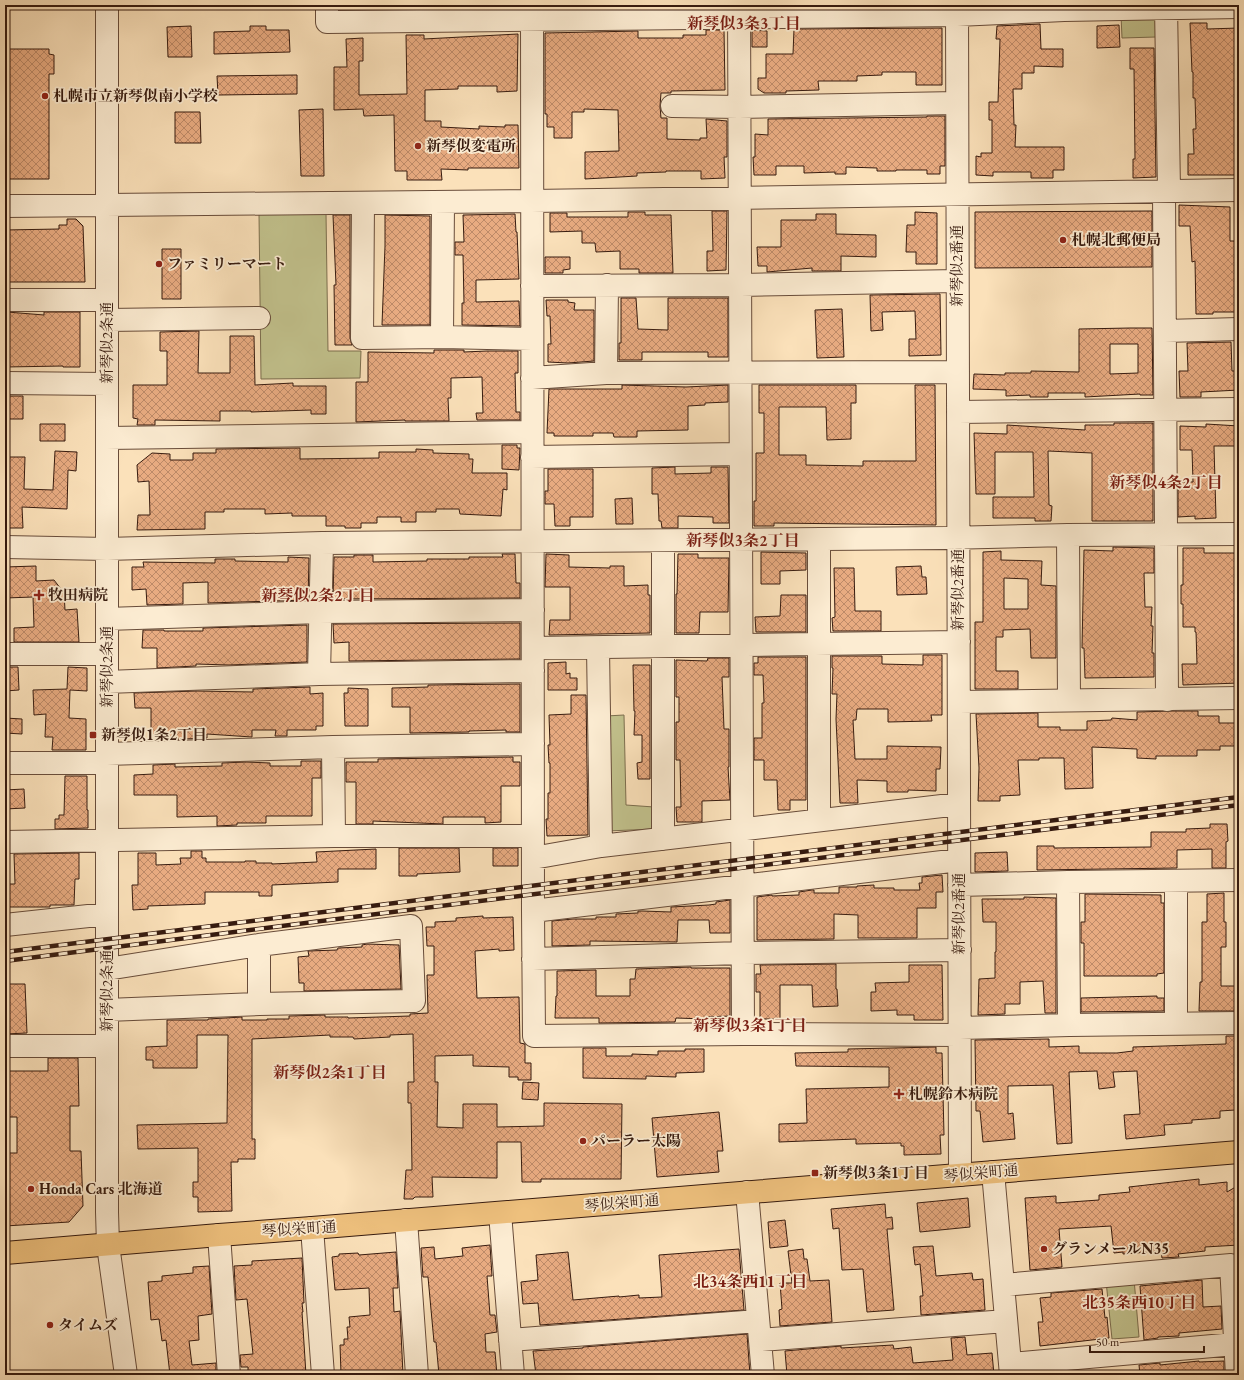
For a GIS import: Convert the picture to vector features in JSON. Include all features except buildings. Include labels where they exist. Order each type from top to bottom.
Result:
[{"type":"main road","name":"琴似栄町通","points":[[5,1253],[219,1234],[500,1213],[1239,1152]]},
{"type":"street","name":"新琴似2条通","points":[[107,5],[107,1212],[108,1245],[126,1375]]},
{"type":"street","points":[[327,5],[327,22],[532,13],[1239,7]]},
{"type":"street","points":[[1166,7],[1167,700]]},
{"type":"street","name":"新琴似2番通","points":[[957,10],[960,1175]]},
{"type":"street","points":[[739,11],[743,1034]]},
{"type":"street","points":[[532,13],[534,1036],[960,1032],[1069,1025],[1239,1023]]},
{"type":"street","points":[[672,106],[739,107],[957,103]]},
{"type":"street","points":[[5,206],[532,201],[1239,190]]},
{"type":"street","points":[[442,337],[444,202]]},
{"type":"street","points":[[363,203],[362,338],[442,337],[532,339]]},
{"type":"street","points":[[532,286],[741,285],[957,280]]},
{"type":"street","points":[[606,373],[607,285]]},
{"type":"street","points":[[5,300],[107,310],[259,318]]},
{"type":"street","points":[[1166,331],[1239,330]]},
{"type":"street","points":[[532,378],[606,373],[958,372]]},
{"type":"street","points":[[5,383],[107,384]]},
{"type":"street","points":[[958,412],[1239,409]]},
{"type":"street","points":[[107,438],[532,432]]},
{"type":"street","points":[[532,457],[740,454]]},
{"type":"street","points":[[5,547],[107,548],[322,543],[663,541],[1239,534]]},
{"type":"street","points":[[1068,535],[1069,700]]},
{"type":"street","points":[[819,539],[819,820]]},
{"type":"street","points":[[663,541],[663,839]]},
{"type":"street","points":[[319,674],[322,543]]},
{"type":"street","points":[[107,619],[320,612],[533,610]]},
{"type":"street","points":[[533,648],[959,642]]},
{"type":"street","points":[[598,648],[601,846]]},
{"type":"street","points":[[5,654],[107,654]]},
{"type":"street","points":[[107,682],[319,674],[533,671]]},
{"type":"street","points":[[959,702],[1239,698]]},
{"type":"street","points":[[5,763],[333,747],[533,744]]},
{"type":"street","points":[[333,747],[334,836]]},
{"type":"street","points":[[533,858],[601,846],[959,804]]},
{"type":"street","points":[[5,842],[334,836],[533,836]]},
{"type":"street","points":[[533,911],[959,860]]},
{"type":"street","points":[[959,885],[1239,880]]},
{"type":"street","points":[[1176,881],[1176,1024]]},
{"type":"street","points":[[1068,882],[1069,1025]]},
{"type":"street","points":[[5,925],[107,914]]},
{"type":"street","points":[[107,969],[259,945],[411,926],[414,1001],[259,1004],[107,1010]]},
{"type":"street","points":[[259,945],[259,1004]]},
{"type":"street","points":[[534,959],[742,953],[960,950]]},
{"type":"street","points":[[5,1046],[107,1046]]},
{"type":"street","points":[[994,1172],[1010,1369],[1236,1344]]},
{"type":"street","points":[[747,1192],[763,1375]]},
{"type":"street","points":[[500,1213],[513,1375]]},
{"type":"street","points":[[406,1220],[417,1375]]},
{"type":"street","points":[[312,1228],[324,1375]]},
{"type":"street","points":[[219,1234],[229,1375]]},
{"type":"street","points":[[1003,1285],[1231,1265],[1237,1375]]},
{"type":"street","points":[[510,1340],[1006,1321]]},
{"type":"green space","points":[[1121,15],[1156,15],[1156,37],[1122,38]]},
{"type":"green space","points":[[326,213],[328,351],[361,351],[360,378],[261,379],[259,214]]},
{"type":"green space","points":[[624,715],[626,805],[654,807],[654,829],[607,831],[606,716]]},
{"type":"green space","points":[[1134,1279],[1139,1337],[1112,1339],[1106,1281]]},
{"type":"railway","points":[[5,952],[1239,797]]},
{"type":"railway","points":[[5,961],[1239,805]]},
{"type":"place","name":"札幌市立新琴似南小学校","points":[[45,96]]},
{"type":"place","name":"新琴似変電所","points":[[418,146]]},
{"type":"place","name":"札幌北郵便局","points":[[1063,240]]},
{"type":"place","name":"ファミリーマート","points":[[159,264]]},
{"type":"place","name":"牧田病院","points":[[39,595]]},
{"type":"place","name":"新琴似1条2丁目","points":[[93,735]]},
{"type":"place","name":"札幌鈴木病院","points":[[899,1094]]},
{"type":"place","name":"パーラー太陽","points":[[583,1141]]},
{"type":"place","name":"新琴似3条1丁目","points":[[815,1173]]},
{"type":"place","name":"Honda Cars 北海道","points":[[31,1189]]},
{"type":"place","name":"グランメールN35","points":[[1044,1249]]},
{"type":"place","name":"タイムズ","points":[[50,1325]]},
{"type":"district","name":"新琴似3条3丁目","points":[[744,23]]},
{"type":"district","name":"新琴似4条2丁目","points":[[1166,482]]},
{"type":"district","name":"新琴似3条2丁目","points":[[743,540]]},
{"type":"district","name":"新琴似2条2丁目","points":[[318,595]]},
{"type":"district","name":"新琴似3条1丁目","points":[[750,1025]]},
{"type":"district","name":"新琴似2条1丁目","points":[[330,1072]]},
{"type":"district","name":"北34条西11丁目","points":[[750,1281]]},
{"type":"district","name":"北35条西10丁目","points":[[1139,1302]]}]
